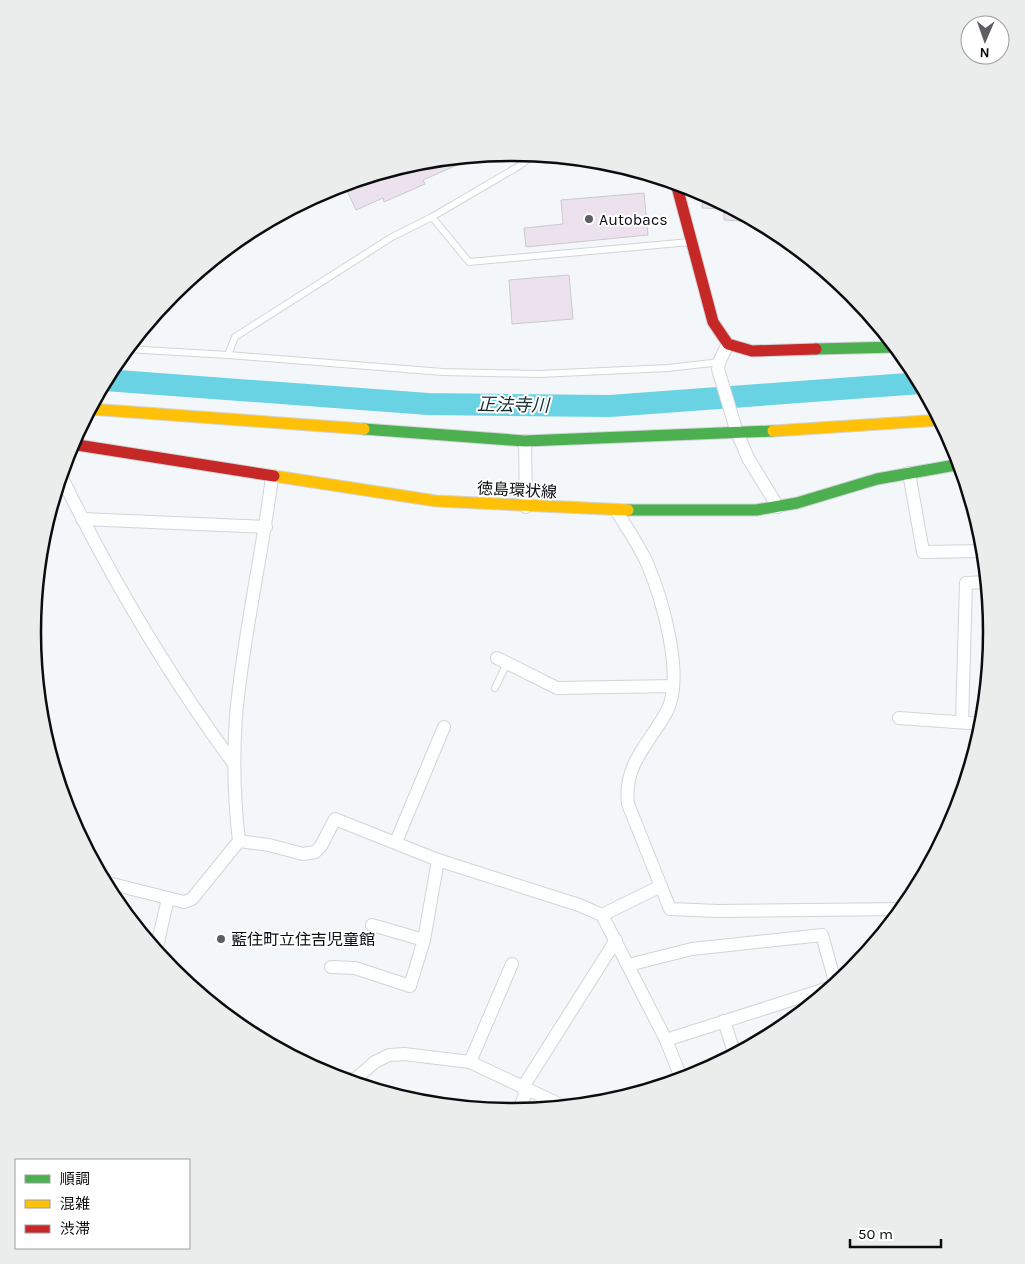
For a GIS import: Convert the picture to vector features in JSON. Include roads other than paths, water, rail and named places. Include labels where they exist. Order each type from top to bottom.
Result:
[{"type":"street","points":[[679,192],[713,322],[728,344],[752,351],[888,347]]},
{"type":"street","points":[[728,344],[719,364],[736,429],[748,458],[778,508]]},
{"type":"street","points":[[98,409],[525,441],[933,420]]},
{"type":"street","points":[[525,441],[526,507]]},
{"type":"street","name":"徳島環状線","points":[[80,445],[272,477],[436,501],[616,510],[756,510],[778,508],[877,479],[953,465]]},
{"type":"street","points":[[909,473],[923,552],[977,551]]},
{"type":"street","points":[[115,885],[184,902],[192,899],[239,841],[234,799],[236,716],[246,640],[266,527],[272,477]]},
{"type":"street","points":[[65,484],[135,617],[200,717],[234,764]]},
{"type":"street","points":[[616,510],[647,562],[660,601],[672,648],[673,686],[668,710],[642,749],[628,777],[626,788],[628,804],[670,908],[718,911],[893,909]]},
{"type":"street","points":[[82,519],[266,527]]},
{"type":"street","points":[[962,722],[966,583],[981,582]]},
{"type":"street","points":[[502,660],[557,688],[673,686]]},
{"type":"street","points":[[899,718],[975,723]]},
{"type":"street","points":[[396,842],[444,727]]},
{"type":"street","points":[[239,841],[269,845],[303,854],[315,852],[321,846],[335,819],[438,860],[579,905],[602,915],[666,1040],[679,1072]]},
{"type":"street","points":[[330,967],[355,968],[410,986],[424,940],[438,860]]},
{"type":"street","points":[[602,915],[661,886]]},
{"type":"street","points":[[158,943],[168,898]]},
{"type":"street","points":[[372,925],[424,940]]},
{"type":"street","points":[[628,966],[692,949],[822,935],[833,977]]},
{"type":"street","points":[[522,1103],[525,1095],[523,1088],[616,940]]},
{"type":"street","points":[[470,1062],[512,964]]},
{"type":"street","points":[[666,1040],[817,991]]},
{"type":"street","points":[[724,1021],[733,1048]]},
{"type":"street","points":[[358,1077],[374,1062],[389,1055],[404,1054],[470,1062],[552,1101]]},
{"type":"lane","points":[[228,355],[235,337],[392,237],[490,184],[524,161]]},
{"type":"lane","points":[[432,217],[469,262],[692,242]]},
{"type":"lane","points":[[136,350],[443,372],[540,374],[719,364]]},
{"type":"lane","points":[[495,688],[502,660]]},
{"type":"waterway","name":"正法寺川","points":[[114,381],[428,404],[610,406],[913,384]]},
{"type":"place","name":"Autobacs","points":[[589,219]]},
{"type":"place","name":"藍住町立住吉児童館","points":[[221,939]]}]
